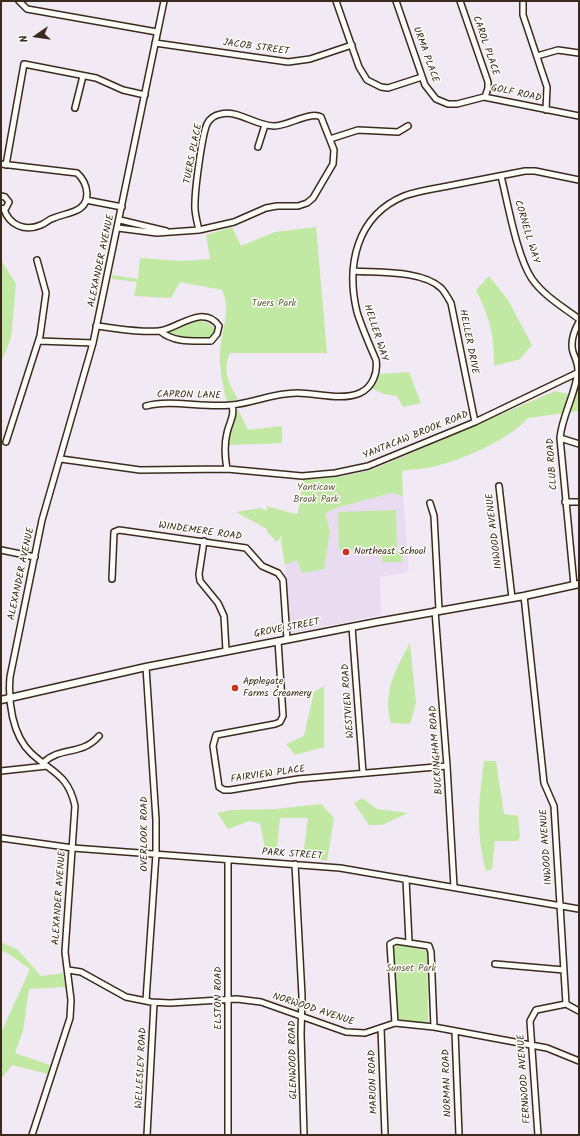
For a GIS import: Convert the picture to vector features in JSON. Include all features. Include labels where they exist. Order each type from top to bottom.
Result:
[{"type":"main road","name":"GROVE STREET","points":[[1,700],[226,650],[524,596],[576,584]]},
{"type":"street","points":[[19,1],[27,9],[157,32]]},
{"type":"street","name":"ALEXANDER AVENUE","points":[[32,1135],[70,1018],[71,1000],[65,952],[75,817],[72,793],[63,779],[45,765],[23,743],[15,722],[10,698],[10,677],[42,520],[61,459],[93,343],[120,220],[164,1]]},
{"type":"street","points":[[336,1],[363,75],[376,85],[388,88],[422,77]]},
{"type":"street","name":"URMA PLACE","points":[[396,1],[422,77],[430,93],[436,99],[449,104]]},
{"type":"street","name":"CAROL PLACE","points":[[460,1],[488,82],[485,97]]},
{"type":"street","points":[[523,1],[523,15],[548,87],[546,110]]},
{"type":"street","name":"JACOB STREET","points":[[155,44],[288,62],[310,59],[352,45]]},
{"type":"street","points":[[537,56],[558,50],[579,52]]},
{"type":"street","points":[[1,196],[8,200],[9,204],[3,209],[7,218],[22,228],[32,228],[42,225],[51,219],[76,211],[82,207],[86,200],[86,182],[77,173],[4,164],[24,64],[102,80],[123,90],[145,94]]},
{"type":"street","points":[[75,108],[83,76]]},
{"type":"street","name":"GOLF ROAD","points":[[449,104],[457,104],[479,97],[485,97],[579,116]]},
{"type":"street","name":"TUERS PLACE","points":[[227,113],[265,125],[280,126],[317,115],[323,119],[330,139],[334,150],[333,164],[313,198],[302,205],[266,208],[234,222],[199,230],[194,202],[206,130],[209,121],[215,116],[227,113]]},
{"type":"street","points":[[258,147],[265,125]]},
{"type":"street","points":[[330,139],[358,130],[398,132],[408,126]]},
{"type":"street","name":"HELLER WAY","points":[[232,405],[274,394],[297,393],[350,396],[366,389],[375,375],[377,367],[376,360],[357,311],[353,271],[356,250],[362,234],[376,214],[390,204],[413,193],[535,171],[579,180]]},
{"type":"street","name":"CORNELL WAY","points":[[501,176],[520,250],[532,278],[546,294],[579,319]]},
{"type":"street","points":[[86,200],[122,207]]},
{"type":"street","points":[[120,220],[169,232]]},
{"type":"street","points":[[118,228],[157,233],[199,230]]},
{"type":"street","points":[[6,442],[39,341],[46,293],[37,260]]},
{"type":"street","name":"HELLER DRIVE","points":[[353,271],[412,275],[430,280],[441,288],[451,303],[474,422]]},
{"type":"street","points":[[96,326],[160,331],[187,319],[207,318],[215,321],[219,326],[217,334],[211,341],[180,340],[167,337],[160,331]]},
{"type":"street","name":"CLUB ROAD","points":[[576,584],[565,502],[560,438],[561,428],[578,368],[573,351],[573,338],[579,322]]},
{"type":"street","points":[[39,341],[93,343]]},
{"type":"street","name":"YANTACAW BROOK ROAD","points":[[61,459],[140,470],[227,469],[302,476],[335,473],[368,466],[474,422],[577,373]]},
{"type":"street","name":"CAPRON LANE","points":[[146,406],[155,404],[211,406],[232,405]]},
{"type":"street","points":[[227,469],[226,445],[227,433],[234,412],[232,405]]},
{"type":"street","points":[[560,438],[579,444]]},
{"type":"street","name":"INWOOD AVENUE","points":[[499,486],[512,598]]},
{"type":"street","points":[[565,502],[579,502]]},
{"type":"street","name":"BUCKINGHAM ROAD","points":[[430,503],[434,516],[437,611],[454,887]]},
{"type":"street","name":"WINDEMERE ROAD","points":[[112,579],[114,532],[119,530],[246,548],[262,566],[278,573],[283,580],[287,639]]},
{"type":"street","points":[[204,541],[199,574],[200,581],[218,603],[224,616],[226,650]]},
{"type":"street","points":[[1,550],[35,557]]},
{"type":"street","name":"INWOOD AVENUE","points":[[524,596],[544,783],[554,806],[566,1004]]},
{"type":"street","name":"WESTVIEW ROAD","points":[[352,627],[363,773]]},
{"type":"street","name":"FAIRVIEW PLACE","points":[[278,641],[283,716],[280,722],[275,724],[216,735],[212,746],[220,786],[224,790],[298,779],[447,766]]},
{"type":"street","name":"OVERLOOK ROAD","points":[[146,667],[156,820],[156,854],[146,1000]]},
{"type":"street","points":[[1,771],[45,765],[49,757],[85,748],[92,744],[99,736]]},
{"type":"street","name":"PARK STREET","points":[[1,838],[73,848],[340,868],[579,909]]},
{"type":"street","name":"ELSTON ROAD","points":[[228,860],[228,1135]]},
{"type":"street","name":"GLENWOOD ROAD","points":[[295,864],[302,1016],[304,1135]]},
{"type":"street","points":[[406,879],[409,942]]},
{"type":"street","points":[[395,1023],[390,944],[396,941],[429,946],[431,952],[434,1027]]},
{"type":"street","points":[[495,964],[564,970]]},
{"type":"street","name":"NORWOOD AVENUE","points":[[68,970],[81,972],[126,997],[146,1000],[154,1003],[237,999],[261,1002],[351,1033],[364,1033],[395,1023],[434,1027],[531,1045],[566,1054],[579,1061]]},
{"type":"street","name":"WELLESLEY ROAD","points":[[147,1135],[154,1003]]},
{"type":"street","points":[[566,1004],[579,1011]]},
{"type":"street","name":"FERNWOOD AVENUE","points":[[538,1135],[530,1021],[536,1010],[566,1004]]},
{"type":"street","name":"MARION ROAD","points":[[381,1028],[386,1135]]},
{"type":"street","name":"NORMAN ROAD","points":[[454,1031],[459,1135]]},
{"type":"shaded area","name":"Northeast School","points":[[402,483],[409,572],[380,577],[381,615],[290,633],[285,565],[319,508]]},
{"type":"green space","name":"Tuers Park","points":[[232,227],[241,246],[275,232],[316,227],[327,353],[230,353],[227,365],[229,383],[238,399],[227,402],[220,365],[220,353],[226,313],[225,298],[222,290],[180,282],[171,298],[134,296],[137,282],[112,279],[112,275],[138,279],[140,258],[181,261],[210,259],[206,235]]},
{"type":"green space","points":[[1,260],[16,284],[11,338],[1,363]]},
{"type":"green space","points":[[489,276],[508,300],[532,345],[520,359],[494,366],[490,326],[476,290]]},
{"type":"green space","points":[[192,321],[202,321],[209,324],[214,328],[214,335],[211,338],[185,337],[166,334],[166,331]]},
{"type":"green space","points":[[409,372],[421,403],[403,407],[397,396],[384,394],[371,388],[380,374]]},
{"type":"green space","name":"Yanticaw Brook Park","points":[[579,385],[579,411],[528,418],[510,434],[472,454],[431,467],[402,471],[403,496],[391,493],[339,507],[325,513],[330,531],[324,569],[302,573],[297,560],[285,565],[281,541],[282,535],[277,542],[267,532],[267,529],[236,512],[261,508],[267,511],[267,506],[295,514],[298,513],[303,479],[340,476],[376,468],[555,391],[575,396]]},
{"type":"green space","points":[[238,409],[248,430],[282,426],[282,443],[228,445],[231,428]]},
{"type":"green space","points":[[396,510],[397,548],[339,550],[338,512]]},
{"type":"green space","points":[[382,551],[402,551],[402,562],[382,562]]},
{"type":"green space","points":[[410,643],[416,703],[410,724],[391,723],[388,702],[389,692],[395,672]]},
{"type":"green space","points":[[324,686],[324,747],[295,755],[286,744],[304,736],[314,692]]},
{"type":"green space","points":[[484,761],[496,761],[504,814],[518,816],[520,836],[518,841],[495,841],[492,869],[486,871],[479,829]]},
{"type":"green space","points":[[362,798],[377,809],[408,813],[382,825],[369,825],[354,803]]},
{"type":"green space","points":[[321,804],[334,818],[327,861],[303,856],[308,818],[280,818],[277,850],[265,848],[260,824],[250,821],[228,829],[217,813],[231,810],[275,809]]},
{"type":"green space","points":[[1,942],[18,950],[41,976],[63,973],[65,987],[29,989],[23,1031],[15,1053],[50,1065],[48,1074],[12,1065],[1,1079],[1,1033],[30,969],[1,951]]},
{"type":"green space","name":"Sunset Park","points":[[397,944],[427,951],[428,1023],[397,1021],[393,949]]},
{"type":"place","name":"Northeast School","points":[[346,552]]},
{"type":"place","name":"Applegate Farms Creamery","points":[[235,688]]}]
